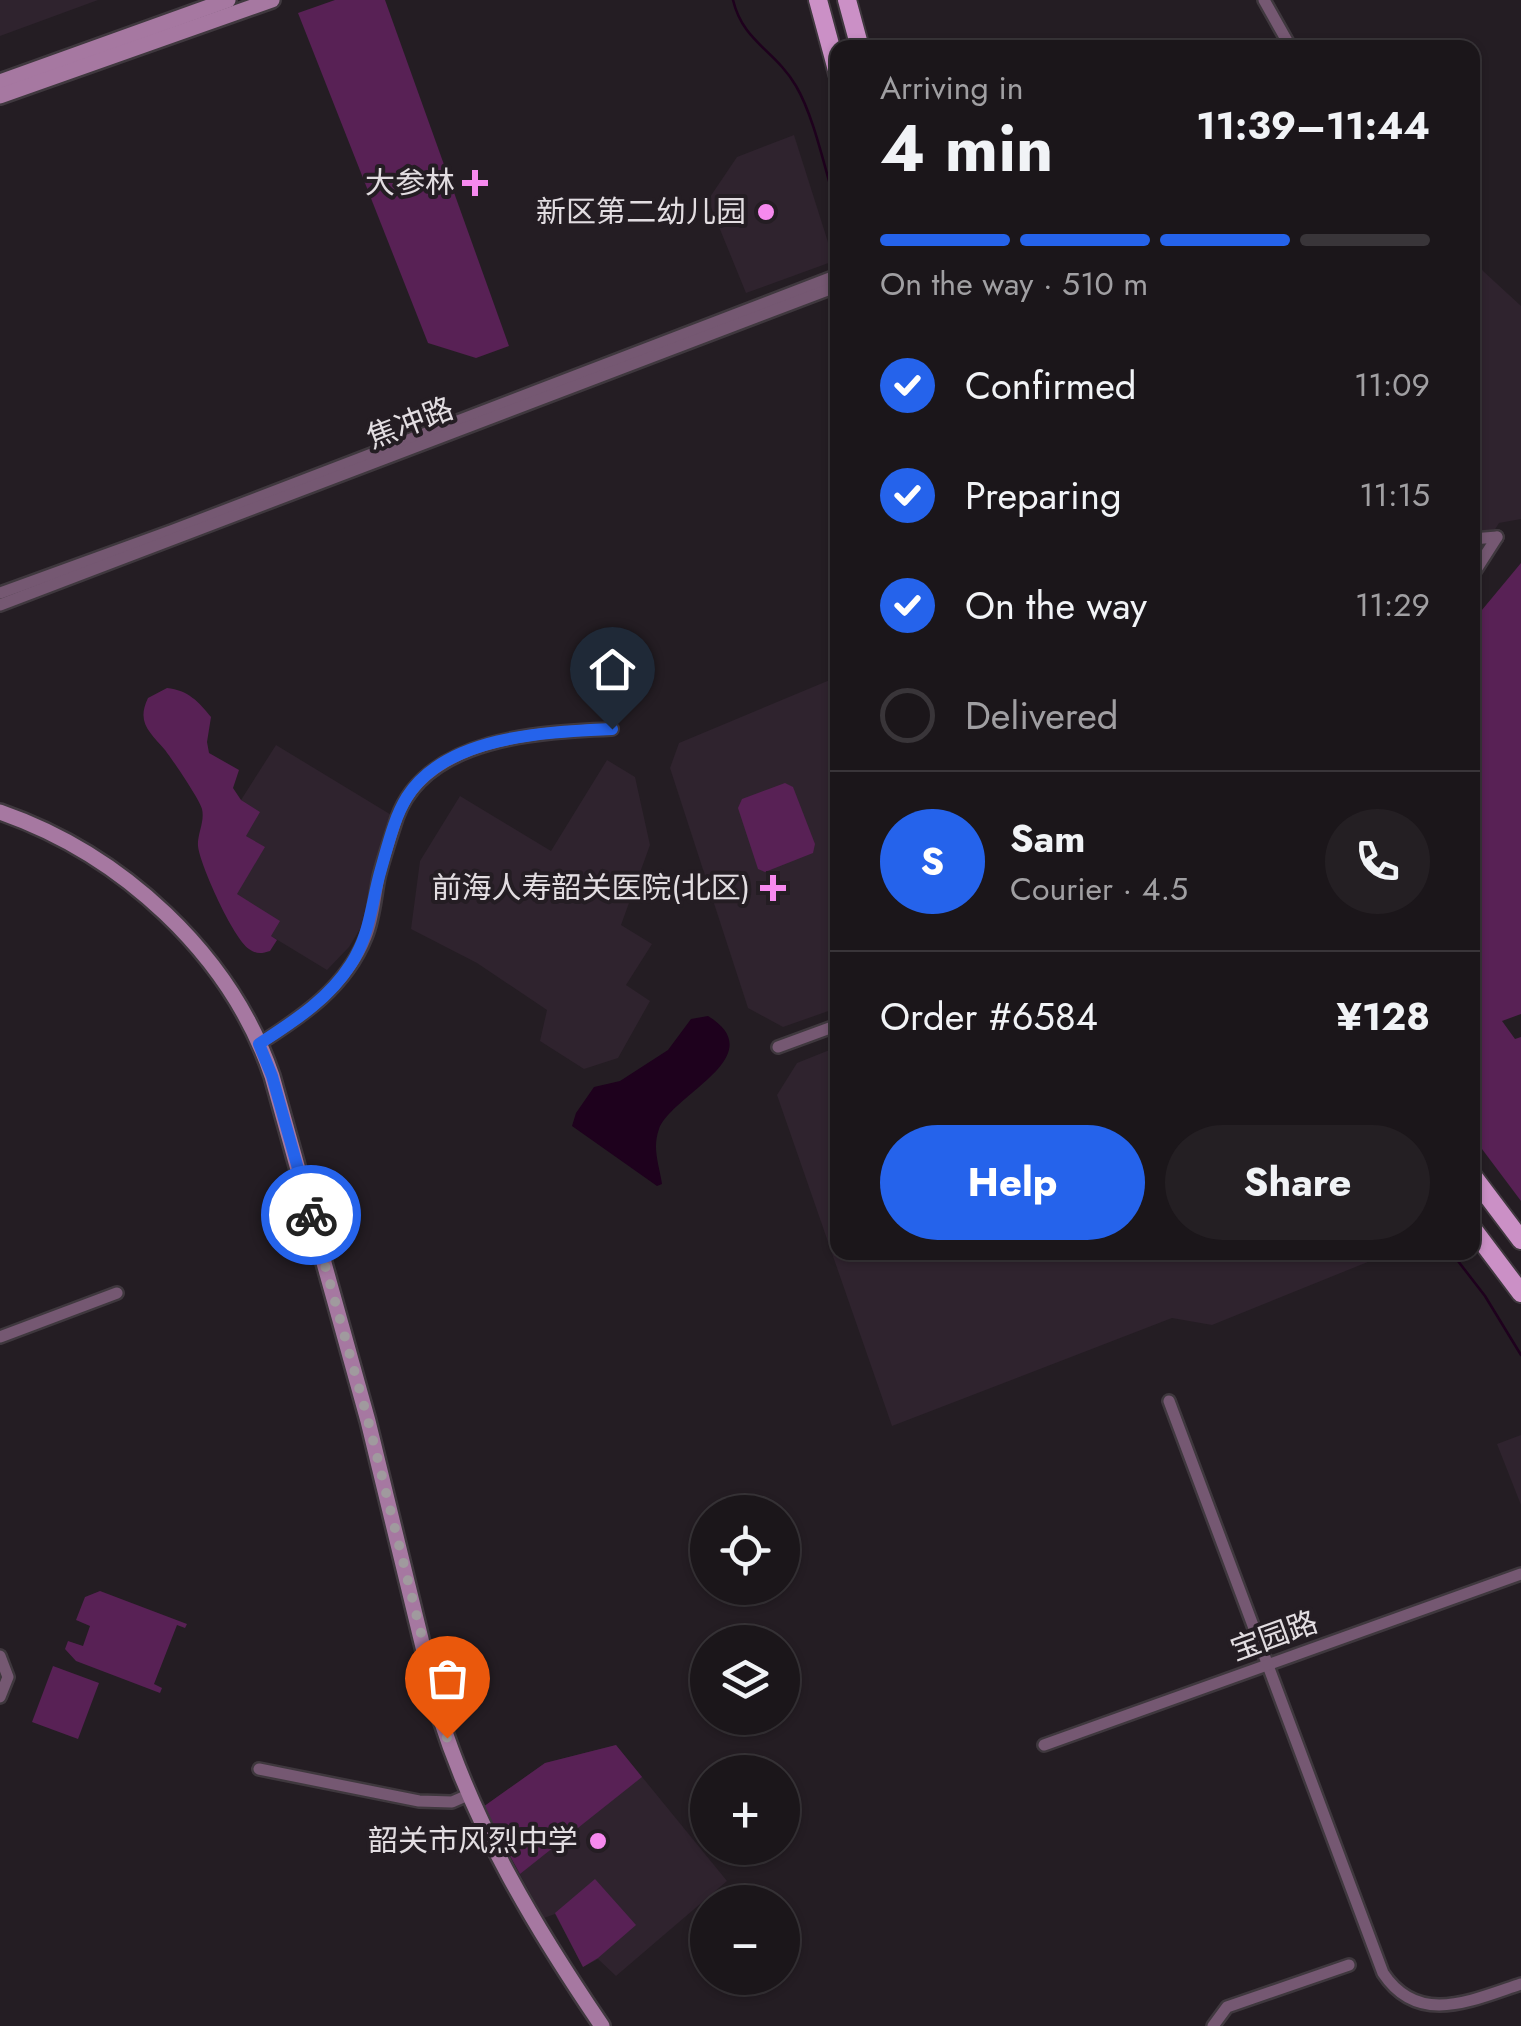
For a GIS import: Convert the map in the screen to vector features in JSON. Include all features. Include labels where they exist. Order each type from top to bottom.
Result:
[{"type":"main road","points":[[0,82],[228,0]]},
{"type":"main road","points":[[0,96],[272,0]]},
{"type":"main road","points":[[818,0],[830,44]]},
{"type":"main road","points":[[848,0],[858,40]]},
{"type":"main road","points":[[0,812],[72,843],[136,887],[213,968],[259,1044],[272,1076],[368,1420],[440,1717],[468,1795],[522,1901],[602,2026]]},
{"type":"main road","points":[[1480,1186],[1521,1240]]},
{"type":"main road","points":[[1480,1239],[1521,1293]]},
{"type":"street","points":[[1264,0],[1286,40]]},
{"type":"street","name":"焦冲路","points":[[0,593],[830,278]]},
{"type":"street","name":"焦冲路","points":[[0,605],[830,289]]},
{"type":"street","points":[[1480,538],[1497,537],[1480,564]]},
{"type":"street","points":[[259,1044],[312,1009],[352,963],[373,916],[380,874],[398,816],[424,778],[473,749],[504,740],[612,729]]},
{"type":"street","points":[[778,1046],[830,1027]]},
{"type":"street","points":[[0,1337],[117,1292]]},
{"type":"street","points":[[1169,1401],[1389,1984],[1411,2002],[1434,2008],[1451,2007],[1521,1984]]},
{"type":"street","name":"宝园路","points":[[1044,1744],[1521,1574]]},
{"type":"street","points":[[0,1656],[8,1677],[0,1696]]},
{"type":"street","points":[[260,1770],[420,1801],[452,1802],[468,1795]]},
{"type":"street","points":[[1213,2026],[1227,2007],[1349,1965]]},
{"type":"shaded area","points":[[0,0],[98,0],[0,36]]},
{"type":"shaded area","points":[[335,0],[385,0],[509,346],[476,358],[428,343],[298,13]]},
{"type":"shaded area","name":"新区第二幼儿园","points":[[794,135],[830,248],[830,262],[746,293],[708,200],[737,157]]},
{"type":"shaded area","points":[[1480,266],[1521,306],[1521,519],[1499,523],[1480,553]]},
{"type":"shaded area","points":[[1521,563],[1521,1014],[1502,1021],[1515,1039],[1521,1037],[1521,1201],[1480,1146],[1480,612]]},
{"type":"shaded area","name":"前海人寿韶关医院(北区)","points":[[830,680],[830,1010],[783,1027],[748,1008],[670,768],[679,743]]},
{"type":"shaded area","points":[[167,688],[192,698],[211,717],[209,753],[239,770],[233,788],[241,800],[260,812],[246,836],[265,847],[237,894],[280,921],[271,936],[277,940],[270,951],[259,953],[249,949],[226,917],[200,855],[200,804],[146,727],[143,714],[148,698]]},
{"type":"shaded area","points":[[276,745],[393,816],[374,875],[368,916],[349,947],[327,970],[271,936],[236,894],[264,848],[246,836],[241,800]]},
{"type":"shaded area","points":[[607,760],[635,777],[650,845],[621,925],[652,944],[626,985],[650,1001],[618,1058],[584,1069],[540,1041],[547,1010],[477,963],[411,929],[420,861],[460,796],[551,851]]},
{"type":"shaded area","points":[[785,783],[793,787],[815,844],[813,853],[765,872],[758,869],[738,808],[742,799]]},
{"type":"shaded area","points":[[708,1016],[725,1031],[730,1046],[713,1074],[659,1129],[656,1150],[662,1184],[657,1186],[572,1126],[594,1087],[620,1081],[668,1050],[691,1019]]},
{"type":"shaded area","points":[[830,1050],[830,1248],[777,1095],[797,1063]]},
{"type":"shaded area","points":[[834,1260],[1373,1260],[1212,1325],[1172,1318],[892,1426]]},
{"type":"shaded area","points":[[1521,1435],[1521,1505],[1497,1444]]},
{"type":"shaded area","points":[[100,1591],[187,1624],[185,1628],[177,1625],[154,1684],[162,1688],[160,1693],[76,1661],[65,1649],[68,1641],[83,1646],[90,1626],[76,1620],[85,1597]]},
{"type":"shaded area","points":[[53,1666],[99,1683],[78,1739],[32,1722]]},
{"type":"shaded area","name":"韶关市风烈中学","points":[[616,1745],[690,1836],[690,1865],[714,1865],[727,1881],[722,1885],[690,1885],[690,1913],[616,1976],[598,1959],[583,1967],[555,1914],[544,1918],[483,1807],[545,1763]]},
{"type":"shaded area","points":[[616,1745],[642,1777],[520,1874],[483,1807],[545,1763]]},
{"type":"shaded area","points":[[595,1879],[636,1925],[583,1967],[555,1913]]},
{"type":"waterway","points":[[733,0],[744,26],[788,74],[803,99],[830,185]]},
{"type":"waterway","points":[[1457,1260],[1485,1296],[1521,1355]]},
{"type":"way so far","points":[[311,1215],[368,1420],[447,1738]]},
{"type":"place","name":"大参林","points":[[475,183]]},
{"type":"place","name":"新区第二幼儿园","points":[[766,212]]},
{"type":"place","name":"前海人寿韶关医院(北区)","points":[[773,888]]},
{"type":"place","name":"韶关市风烈中学","points":[[598,1841]]},
{"type":"route","points":[[311,1215],[272,1076],[259,1044],[312,1009],[352,963],[366,938],[380,874],[408,797],[424,778],[473,749],[525,735],[612,729]]}]
